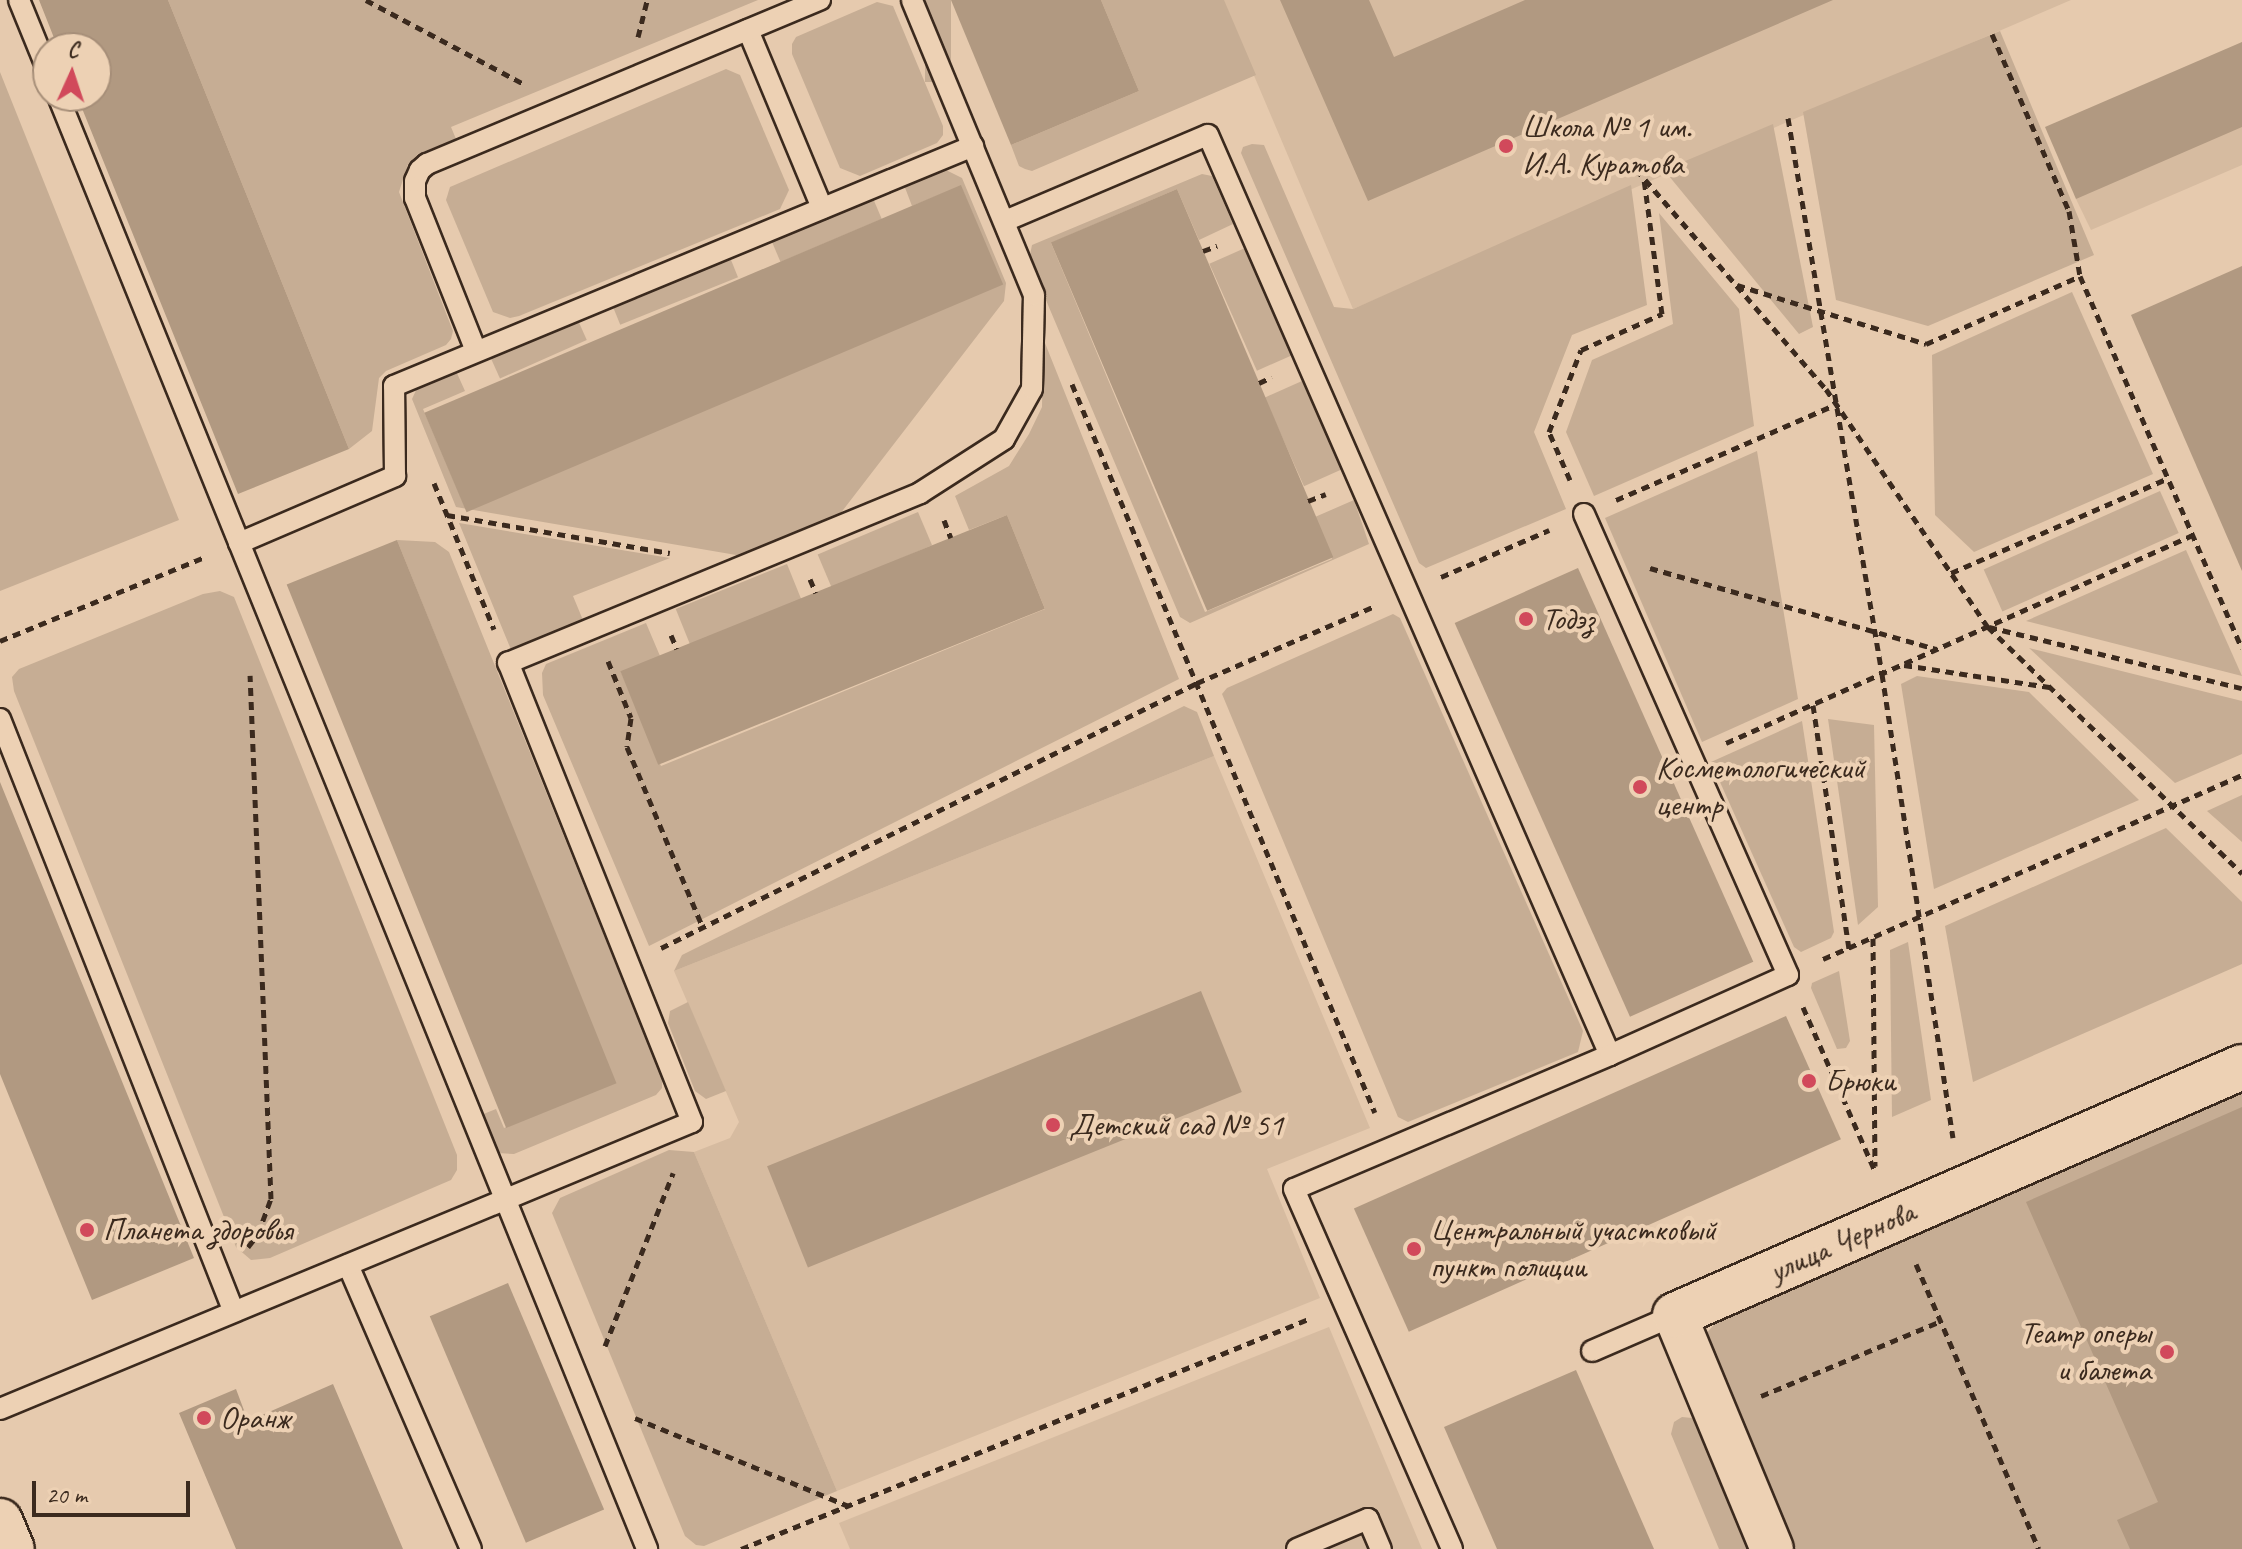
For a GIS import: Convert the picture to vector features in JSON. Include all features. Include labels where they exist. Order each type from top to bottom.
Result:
[{"type":"street","name":"улица Чернова","points":[[1675,1315],[2242,1067]]},
{"type":"street","points":[[1675,1315],[1772,1549]]},
{"type":"street","points":[[0,1521],[12,1549]]},
{"type":"lane","points":[[19,0],[32,32]]},
{"type":"lane","points":[[476,351],[415,198],[415,181],[427,164],[820,0]]},
{"type":"lane","points":[[0,1409],[692,1122],[508,663],[920,493],[1004,439],[1032,389],[1034,295],[912,0]]},
{"type":"lane","points":[[748,30],[822,208]]},
{"type":"lane","points":[[64,112],[647,1549]]},
{"type":"lane","points":[[1005,221],[1208,135],[1610,1055]]},
{"type":"lane","points":[[239,543],[395,476],[394,386],[973,146]]},
{"type":"lane","points":[[1452,1549],[1294,1189],[1610,1055],[1788,975],[1584,514]]},
{"type":"lane","points":[[0,719],[234,1312]]},
{"type":"lane","points":[[348,1265],[471,1549]]},
{"type":"lane","points":[[1592,1351],[1675,1315]]},
{"type":"lane","points":[[1297,1549],[1368,1519],[1381,1549]]},
{"type":"path","points":[[366,0],[565,106]]},
{"type":"path","points":[[1992,34],[2069,211],[2080,276],[2242,648]]},
{"type":"path","points":[[1788,118],[1882,674],[1953,1138]]},
{"type":"path","points":[[1636,169],[1837,404],[1988,627],[2242,873]]},
{"type":"path","points":[[1584,514],[1549,432],[1581,350],[1662,314],[1644,179]]},
{"type":"path","points":[[1736,285],[1926,344],[2080,276]]},
{"type":"path","points":[[1070,381],[1390,1148]]},
{"type":"path","points":[[627,965],[1197,683],[1837,404]]},
{"type":"path","points":[[429,472],[508,663]]},
{"type":"path","points":[[1951,573],[2168,478]]},
{"type":"path","points":[[447,515],[743,566]]},
{"type":"path","points":[[1692,758],[2193,535]]},
{"type":"path","points":[[0,641],[239,543]]},
{"type":"path","points":[[1602,555],[1938,650]]},
{"type":"path","points":[[594,627],[631,718],[627,747],[703,928]]},
{"type":"path","points":[[1988,627],[2242,688]]},
{"type":"path","points":[[1903,665],[2050,687]]},
{"type":"path","points":[[222,1282],[258,1234],[271,1199],[250,668]]},
{"type":"path","points":[[1813,705],[1849,948]]},
{"type":"path","points":[[1873,938],[1875,1171],[1788,975],[2242,775]]},
{"type":"path","points":[[692,1122],[585,1397],[849,1506]]},
{"type":"path","points":[[1913,1257],[2039,1549]]},
{"type":"path","points":[[741,1549],[1345,1304]]},
{"type":"path","points":[[1716,1415],[1941,1321]]},
{"type":"shaded area","points":[[168,0],[758,0],[451,127],[456,139],[418,154],[408,164],[399,192],[453,331],[446,345],[386,371],[379,378],[372,431],[349,449]]},
{"type":"shaded area","points":[[925,0],[951,0],[951,82],[925,82]]},
{"type":"shaded area","points":[[1101,0],[1224,0],[1256,75],[1032,171],[1025,169],[1019,166],[1011,145],[1139,91]]},
{"type":"shaded area","name":"Школа № 1 им. И.А. Куратова","points":[[1222,0],[2071,0],[1353,309]]},
{"type":"shaded area","points":[[877,2],[893,6],[943,126],[943,135],[937,143],[860,176],[840,168],[792,54],[792,44],[796,37]]},
{"type":"shaded area","points":[[2000,31],[2094,255],[1928,326],[1836,300],[1803,112]]},
{"type":"shaded area","points":[[2242,42],[2242,165],[2091,230],[2076,199]]},
{"type":"shaded area","points":[[726,69],[740,75],[789,190],[780,209],[519,316],[510,318],[493,312],[446,200],[450,187]]},
{"type":"shaded area","points":[[0,72],[179,520],[0,591]]},
{"type":"shaded area","points":[[1773,124],[1813,327],[1799,334],[1664,170]]},
{"type":"shaded area","points":[[1264,145],[1334,307],[1353,309],[1631,185],[1647,305],[1572,335],[1534,432],[1566,509],[1426,568],[1419,563],[1241,153],[1243,147]]},
{"type":"shaded area","points":[[944,169],[962,178],[1006,283],[1004,301],[840,514],[742,556],[456,507],[412,399],[418,386],[456,371],[465,391],[423,409],[465,507],[1002,284],[961,186],[912,206],[904,185]]},
{"type":"shaded area","points":[[1202,174],[1212,176],[1233,224],[1199,240],[1177,189],[1051,243],[1205,612],[1332,559],[1315,517],[1354,500],[1369,544],[1190,623],[1180,617],[1029,260],[1032,245]]},
{"type":"shaded area","points":[[872,196],[882,219],[781,262],[771,239]]},
{"type":"shaded area","points":[[1659,213],[1739,309],[1754,426],[1594,496],[1566,432],[1592,360],[1673,324]]},
{"type":"shaded area","points":[[1245,248],[1293,355],[1257,371],[1209,264]]},
{"type":"shaded area","points":[[729,255],[738,277],[620,325],[611,303]]},
{"type":"shaded area","points":[[2072,292],[2153,474],[1974,552],[1935,515],[1932,355]]},
{"type":"shaded area","points":[[577,318],[587,340],[500,379],[490,357]]},
{"type":"shaded area","points":[[1043,338],[1179,679],[649,946],[543,695],[542,673],[546,664],[646,623],[660,656],[621,672],[661,766],[1045,609],[1007,515],[969,530],[955,496],[1009,466],[1029,434],[1042,407]]},
{"type":"shaded area","points":[[1302,381],[1341,470],[1304,486],[1265,398]]},
{"type":"shaded area","points":[[1757,451],[1798,699],[1702,742],[1605,518]]},
{"type":"shaded area","points":[[2160,491],[2179,533],[2002,612],[1984,570]]},
{"type":"shaded area","points":[[918,512],[932,545],[832,588],[818,555]]},
{"type":"shaded area","points":[[459,523],[670,558],[573,596],[585,625],[512,652]]},
{"type":"shaded area","points":[[397,540],[435,542],[449,552],[662,1079],[662,1088],[656,1095],[514,1154],[498,1153],[481,1115],[496,1109],[504,1128],[615,1083]]},
{"type":"shaded area","points":[[2186,550],[2242,676],[2026,621]]},
{"type":"shaded area","points":[[787,564],[801,599],[690,644],[676,609]]},
{"type":"shaded area","points":[[220,591],[234,597],[457,1155],[457,1170],[451,1180],[270,1258],[251,1260],[236,1247],[14,691],[12,677],[19,669],[203,594]]},
{"type":"shaded area","points":[[1393,614],[1400,618],[1583,1031],[1578,1052],[1408,1122],[1398,1117],[1222,694],[1227,688]]},
{"type":"shaded area","points":[[2029,648],[2242,701],[2242,754],[2175,783]]},
{"type":"shaded area","points":[[1917,676],[2029,692],[2139,800],[1934,889],[1901,684]]},
{"type":"shaded area","points":[[1184,706],[1197,712],[1214,756],[674,971],[682,955]]},
{"type":"shaded area","points":[[1828,719],[1874,725],[1878,907],[1858,925]]},
{"type":"shaded area","points":[[1802,721],[1834,932],[1831,938],[1801,952],[1794,947],[1711,762]]},
{"type":"shaded area","name":"Детский сад № 51","points":[[1214,756],[1370,1128],[1267,1169],[1320,1298],[837,1491],[694,1152],[730,1138],[739,1122],[674,971]]},
{"type":"shaded area","points":[[2242,795],[2242,842],[2207,811]]},
{"type":"shaded area","points":[[2166,828],[2242,902],[2242,964],[1973,1082],[1945,926]]},
{"type":"shaded area","points":[[1908,942],[1931,1100],[1892,1117],[1890,950]]},
{"type":"shaded area","points":[[1839,971],[1850,1041],[1846,1048],[1837,1049],[1811,988],[1812,983]]},
{"type":"shaded area","points":[[688,1002],[726,1091],[706,1099],[695,1091],[668,1023],[670,1011]]},
{"type":"shaded area","points":[[2242,1090],[2242,1549],[1796,1549],[1704,1336],[1727,1310]]},
{"type":"shaded area","points":[[669,1150],[694,1152],[837,1491],[704,1546],[696,1545],[685,1536],[552,1213],[560,1198]]},
{"type":"shaded area","points":[[1329,1327],[1422,1549],[850,1549],[839,1523]]},
{"type":"shaded area","points":[[1682,1417],[1692,1418],[1699,1427],[1751,1549],[1719,1549],[1671,1434],[1674,1422]]},
{"type":"building","points":[[39,0],[168,0],[349,449],[238,494],[83,112],[112,112],[112,32],[52,32]]},
{"type":"building","points":[[951,0],[1101,0],[1139,91],[1011,145]]},
{"type":"building","points":[[1280,0],[1369,0],[1394,57],[1525,0],[1833,0],[1368,201]]},
{"type":"building","points":[[2242,42],[2242,127],[2076,199],[2045,127]]},
{"type":"building","points":[[961,185],[1003,284],[467,512],[424,413]]},
{"type":"building","points":[[1177,189],[1333,557],[1207,611],[1051,243]]},
{"type":"building","points":[[2242,266],[2242,571],[2131,315]]},
{"type":"building","points":[[1007,515],[1045,609],[658,765],[620,671]]},
{"type":"building","points":[[397,540],[617,1083],[506,1128],[287,585]]},
{"type":"building","points":[[1578,568],[1753,962],[1630,1017],[1455,623]]},
{"type":"building","points":[[0,782],[194,1258],[92,1300],[0,1074]]},
{"type":"building","points":[[1201,991],[1242,1092],[808,1267],[767,1166]]},
{"type":"building","points":[[1786,1016],[1841,1139],[1409,1332],[1354,1208]]},
{"type":"building","name":"Театр оперы и балета","points":[[2242,1107],[2242,1549],[2130,1549],[2117,1520],[2158,1502],[2026,1202]]},
{"type":"building","points":[[508,1283],[604,1509],[526,1543],[430,1316]]},
{"type":"building","points":[[1576,1370],[1654,1549],[1497,1549],[1444,1427]]},
{"type":"building","points":[[333,1384],[403,1549],[236,1549],[179,1413],[236,1389],[248,1421]]},
{"type":"place","name":"Школа № 1 им. И.А. Куратова","points":[[1506,146]]},
{"type":"place","name":"Тодэз","points":[[1526,619]]},
{"type":"place","name":"Косметологический центр","points":[[1640,787]]},
{"type":"place","name":"Брюки","points":[[1809,1081]]},
{"type":"place","name":"Детский сад № 51","points":[[1053,1125]]},
{"type":"place","name":"Планета здоровья","points":[[87,1230]]},
{"type":"place","name":"Центральный участковый пункт полиции","points":[[1414,1249]]},
{"type":"place","name":"Театр оперы и балета","points":[[2167,1352]]},
{"type":"place","name":"Оранж","points":[[204,1418]]}]
